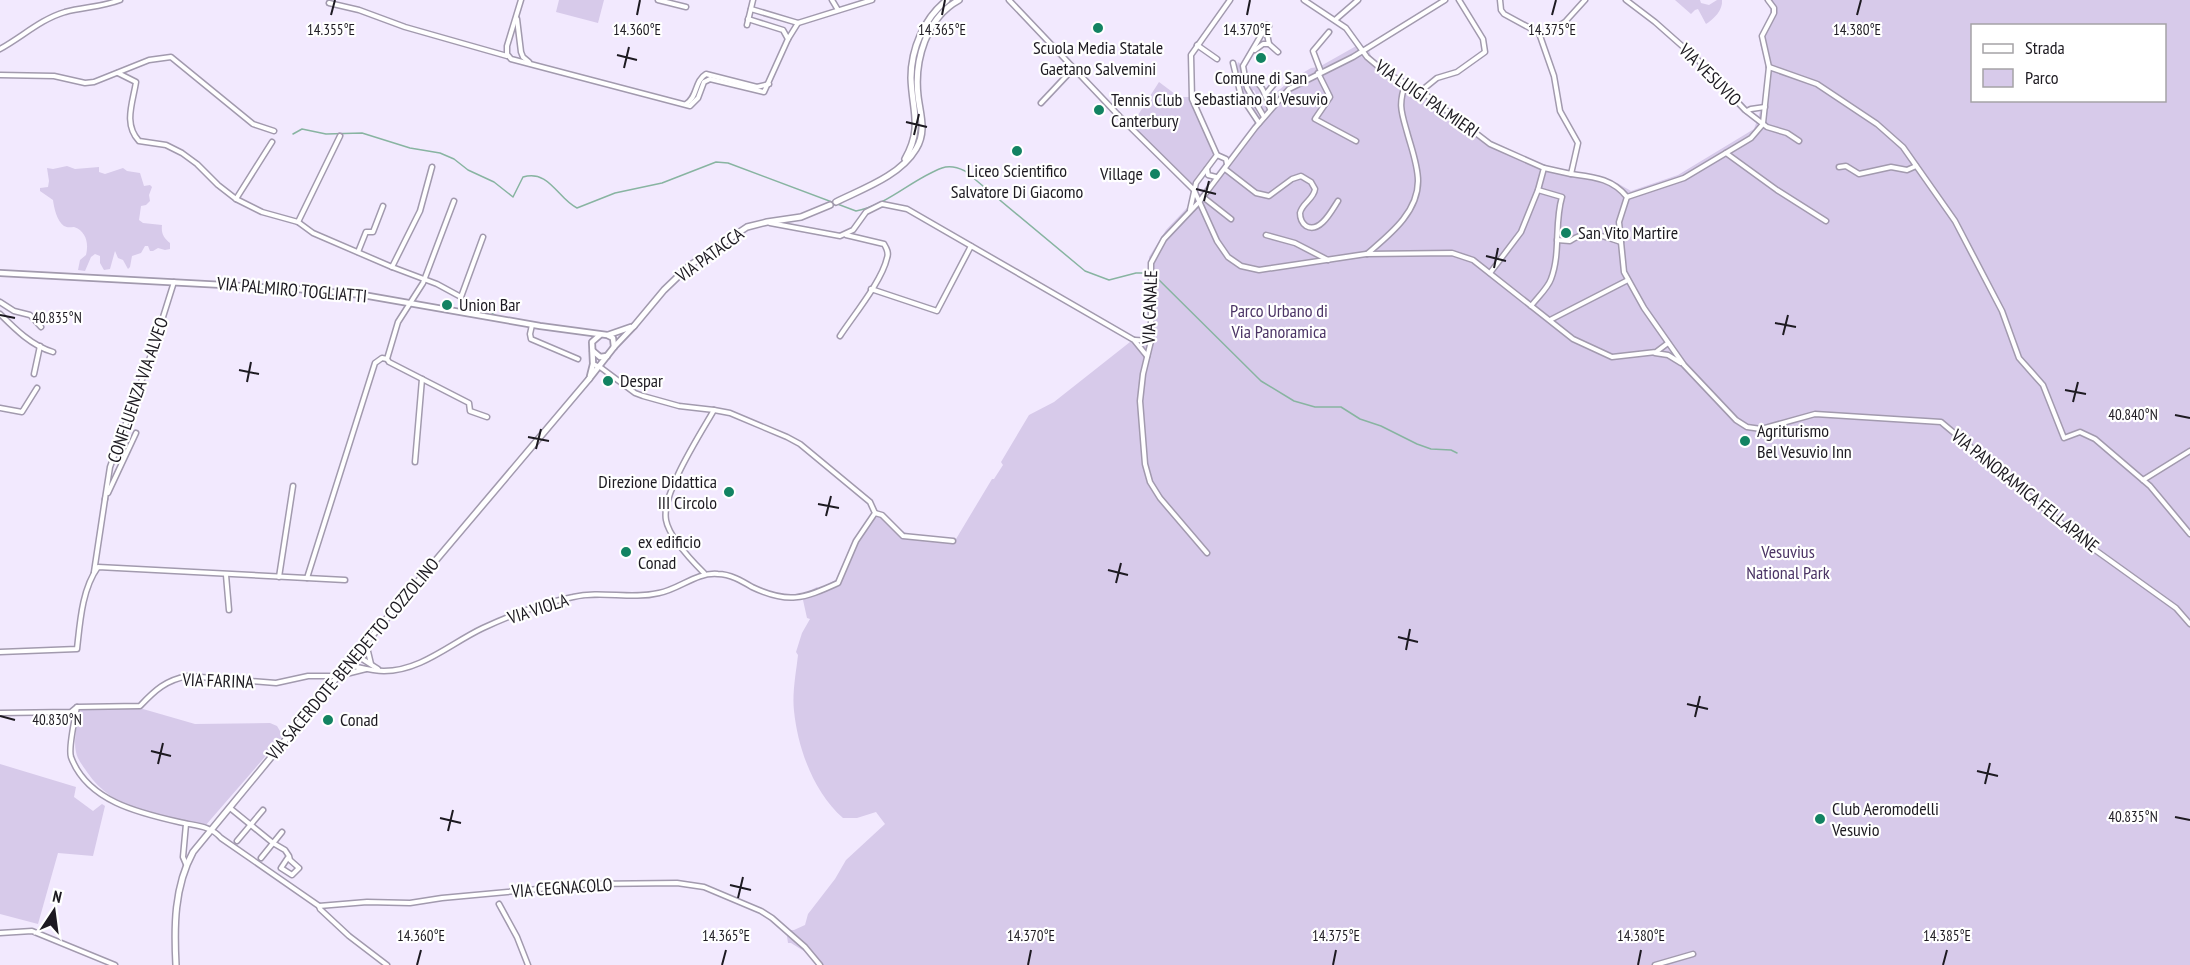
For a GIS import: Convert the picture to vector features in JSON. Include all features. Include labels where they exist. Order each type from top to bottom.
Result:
[{"type":"main road","points":[[899,167],[916,149],[922,130],[917,80],[924,44],[935,21],[959,0]]},
{"type":"main road","points":[[899,167],[910,150],[916,129],[917,118],[911,76],[915,49],[926,25],[943,1]]},
{"type":"main road","name":"VIA PATACCA","points":[[634,326],[664,290],[689,266],[747,227],[801,217],[834,203],[899,167]]},
{"type":"main road","name":"VIA SACERDOTE BENEDETTO COZZOLINO","points":[[366,644],[589,379]]},
{"type":"main road","name":"VIA SACERDOTE BENEDETTO COZZOLINO","points":[[176,965],[175,917],[186,864],[193,852],[338,675]]},
{"type":"street","points":[[0,49],[57,15],[120,0]]},
{"type":"street","points":[[508,56],[507,46],[521,0]]},
{"type":"street","points":[[658,0],[686,7]]},
{"type":"street","points":[[747,25],[753,0]]},
{"type":"street","points":[[831,0],[838,10]]},
{"type":"street","points":[[751,9],[798,23],[871,0]]},
{"type":"street","points":[[1009,0],[1073,69],[1194,190],[1204,195],[1231,219]]},
{"type":"street","points":[[1230,0],[1191,55],[1192,99],[1217,155],[1226,159],[1226,167],[1256,193],[1269,196],[1292,179],[1302,176],[1311,182],[1316,189],[1314,195],[1300,214],[1301,220],[1307,226],[1313,228],[1319,226],[1338,201]]},
{"type":"street","name":"VIA LUIGI PALMIERI","points":[[1304,0],[1346,28],[1367,57],[1386,73],[1421,91],[1490,144],[1544,168],[1570,174]]},
{"type":"street","points":[[1335,21],[1358,0]]},
{"type":"street","name":"VIA CANALE","points":[[1207,553],[1160,498],[1150,482],[1142,448],[1140,401],[1151,341],[1151,263],[1154,255],[1164,239],[1199,202],[1259,123],[1289,89],[1362,51],[1445,0]]},
{"type":"street","points":[[1421,91],[1437,78],[1457,72],[1485,52],[1483,39],[1459,0]]},
{"type":"street","points":[[1500,0],[1504,14],[1539,33],[1554,76],[1560,111],[1578,143],[1570,174],[1602,178],[1619,186],[1627,197],[1684,178],[1751,138],[1763,124],[1769,67],[1762,36],[1774,13],[1774,8],[1768,0]]},
{"type":"street","points":[[1554,30],[1565,22],[1585,0]]},
{"type":"street","name":"VIA VESUVIO","points":[[1628,0],[1698,60],[1747,111],[1763,124],[1787,133],[1799,141]]},
{"type":"street","points":[[329,3],[359,10],[405,27],[508,56],[515,60],[690,106],[696,102],[706,80],[716,80],[764,92],[788,39],[798,23]]},
{"type":"street","points":[[517,14],[521,52],[524,59],[532,64]]},
{"type":"street","points":[[774,27],[772,23],[779,18]]},
{"type":"street","points":[[748,19],[783,30],[788,39]]},
{"type":"street","points":[[1264,117],[1247,88],[1243,66],[1267,25],[1269,26],[1267,34],[1269,45]]},
{"type":"street","points":[[1329,32],[1313,51],[1330,97],[1315,118],[1356,141]]},
{"type":"street","points":[[1252,51],[1263,44],[1269,45],[1278,52]]},
{"type":"street","points":[[1197,45],[1217,60]]},
{"type":"street","points":[[0,75],[54,76],[85,83],[94,82],[159,57],[174,58],[253,124],[274,131]]},
{"type":"street","points":[[1233,63],[1240,96],[1259,123]]},
{"type":"street","points":[[1769,67],[1817,84],[1890,133],[1955,221],[2002,311],[2019,358],[2043,385],[2064,438],[2076,433],[2085,433],[2095,439],[2143,480],[2190,534]]},
{"type":"street","points":[[1041,103],[1073,69]]},
{"type":"street","points":[[118,73],[136,82],[130,113],[130,128],[138,141],[166,145],[182,153],[236,200],[262,212],[298,222],[314,233],[461,297],[483,237]]},
{"type":"street","points":[[1246,80],[1258,84],[1270,110]]},
{"type":"street","points":[[1366,254],[1398,227],[1417,195],[1416,168],[1400,109],[1406,82]]},
{"type":"street","points":[[1265,95],[1274,84]]},
{"type":"street","points":[[1747,111],[1765,107]]},
{"type":"street","points":[[298,222],[340,136]]},
{"type":"street","points":[[236,200],[272,142]]},
{"type":"street","points":[[1726,153],[1777,190],[1826,221]]},
{"type":"street","points":[[1190,211],[1194,190],[1200,177],[1217,155]]},
{"type":"street","points":[[1839,167],[1846,166],[1860,174],[1891,167],[1907,170],[1916,166]]},
{"type":"street","points":[[392,267],[420,210],[432,167]]},
{"type":"street","points":[[1207,168],[1208,175],[1216,177]]},
{"type":"street","points":[[1490,273],[1521,232],[1544,168]]},
{"type":"street","points":[[1200,177],[1208,178],[1212,184]]},
{"type":"street","points":[[1194,190],[1221,248],[1231,260],[1241,266],[1259,270],[1366,254],[1452,252],[1473,260],[1573,339],[1612,357],[1653,353],[1668,355],[1684,365]]},
{"type":"street","points":[[1531,306],[1551,280],[1557,240],[1556,220],[1562,197],[1538,190]]},
{"type":"street","name":"VIA PANORAMICA FELLAPANE","points":[[1627,197],[1619,222],[1624,272],[1644,308],[1684,365],[1736,420],[1747,427],[1761,429],[1815,414],[1941,422],[2084,542],[2176,608],[2190,624]]},
{"type":"street","points":[[387,359],[398,322],[424,279],[454,201]]},
{"type":"street","points":[[846,235],[853,230],[866,212],[882,204],[907,209],[1134,340],[1147,356]]},
{"type":"street","points":[[358,252],[366,232],[373,232],[383,207]]},
{"type":"street","points":[[767,222],[840,236],[846,235],[884,244],[888,257],[871,289],[840,336]]},
{"type":"street","points":[[1557,240],[1570,241],[1587,234],[1621,242]]},
{"type":"street","points":[[1266,235],[1295,243],[1328,260]]},
{"type":"street","points":[[871,289],[937,311],[970,246]]},
{"type":"street","name":"VIA PALMIRO TOGLIATTI","points":[[0,273],[297,289],[363,295],[532,325],[605,335]]},
{"type":"street","points":[[1550,320],[1628,280]]},
{"type":"street","name":"CONFLUENZA VIA ALVEO","points":[[105,499],[111,467],[174,282]]},
{"type":"street","points":[[0,302],[14,311],[30,315],[41,327]]},
{"type":"street","points":[[0,316],[19,334],[53,352]]},
{"type":"street","points":[[532,325],[531,339],[578,359]]},
{"type":"street","points":[[592,350],[595,338],[634,326]]},
{"type":"street","name":"VIA PATACCA","points":[[614,347],[634,326]]},
{"type":"street","points":[[580,332],[587,338],[592,350],[600,357],[607,356],[614,347],[613,338],[605,335]]},
{"type":"street","points":[[1134,340],[1151,341]]},
{"type":"street","points":[[1653,353],[1668,343]]},
{"type":"street","points":[[34,374],[40,346]]},
{"type":"street","name":"VIA SACERDOTE BENEDETTO COZZOLINO","points":[[589,379],[593,364],[592,350]]},
{"type":"street","name":"VIA SACERDOTE BENEDETTO COZZOLINO","points":[[589,379],[607,356]]},
{"type":"street","points":[[307,578],[375,363],[382,358],[387,359],[470,403],[470,411],[487,417]]},
{"type":"street","points":[[593,364],[600,366],[635,393],[643,396],[679,406],[714,410],[746,419],[787,436],[800,444],[870,502],[875,513],[882,515],[903,536],[953,541]]},
{"type":"street","points":[[415,462],[422,378]]},
{"type":"street","points":[[0,408],[22,412],[38,388]]},
{"type":"street","points":[[714,410],[686,459],[665,512],[666,522],[677,541],[705,574],[722,574],[778,598],[809,596],[838,583],[856,542],[875,513]]},
{"type":"street","points":[[0,652],[77,649],[82,609],[94,573],[105,499],[136,433]]},
{"type":"street","points":[[2143,480],[2190,451]]},
{"type":"street","points":[[279,577],[293,486]]},
{"type":"street","points":[[94,573],[98,567],[345,580]]},
{"type":"street","name":"VIA VIOLA","points":[[348,665],[378,670],[404,668],[426,660],[484,627],[553,602],[593,594],[634,596],[660,593],[705,574]]},
{"type":"street","points":[[226,575],[229,610]]},
{"type":"street","points":[[338,675],[370,667],[366,644]]},
{"type":"street","name":"VIA SACERDOTE BENEDETTO COZZOLINO","points":[[338,675],[366,644]]},
{"type":"street","name":"VIA VIOLA","points":[[356,655],[370,667]]},
{"type":"street","name":"VIA FARINA","points":[[0,713],[71,712],[77,707],[140,706],[158,687],[177,678],[188,676],[276,683],[308,676],[338,675]]},
{"type":"street","points":[[77,707],[71,752],[84,778],[111,801],[152,816],[213,829],[221,838],[319,906],[349,936],[387,965]]},
{"type":"street","points":[[230,808],[285,850],[289,856],[290,860],[299,867],[292,875],[281,868],[289,856]]},
{"type":"street","points":[[237,841],[263,810]]},
{"type":"street","points":[[186,824],[183,857],[186,864]]},
{"type":"street","points":[[261,858],[282,832]]},
{"type":"street","name":"VIA CEGNACOLO","points":[[319,906],[367,902],[410,903],[592,884],[677,884],[704,887],[720,892],[772,918],[805,947],[820,965]]},
{"type":"street","points":[[499,904],[517,937],[528,965]]},
{"type":"street","points":[[0,933],[32,931],[115,965]]},
{"type":"street","points":[[1655,965],[1693,954]]},
{"type":"green space","points":[[559,0],[604,0],[598,23],[556,12]]},
{"type":"green space","points":[[1675,0],[1700,0],[1701,3],[1709,5],[1722,0],[1722,4],[1717,14],[1706,24],[1698,9],[1691,14]]},
{"type":"green space","name":"Vesuvius National Park","points":[[1764,0],[2190,0],[2190,965],[820,965],[815,958],[788,943],[786,930],[794,930],[805,925],[808,914],[835,879],[846,860],[885,824],[876,812],[857,818],[843,818],[824,796],[804,755],[796,725],[794,697],[798,655],[796,652],[802,633],[810,619],[807,618],[803,600],[807,592],[817,587],[819,589],[839,578],[848,556],[873,513],[880,513],[905,533],[956,539],[1003,465],[1001,462],[1029,415],[1054,402],[1130,342],[1148,336],[1150,329],[1149,257],[1166,230],[1201,193],[1258,118],[1242,94],[1238,70],[1235,71],[1238,62],[1242,65],[1244,88],[1259,116],[1263,110],[1254,98],[1257,96],[1254,90],[1251,91],[1249,81],[1252,82],[1253,87],[1256,84],[1263,91],[1259,93],[1263,106],[1266,106],[1271,100],[1269,94],[1274,87],[1271,92],[1274,94],[1311,68],[1319,67],[1358,45],[1362,48],[1367,44],[1371,56],[1387,71],[1420,87],[1431,98],[1501,148],[1546,166],[1600,176],[1631,191],[1678,175],[1754,129],[1766,85],[1766,66],[1760,42],[1770,10]]},
{"type":"green space","points":[[1159,82],[1179,97],[1191,97],[1215,154],[1193,185],[1131,126]]},
{"type":"green space","points":[[67,166],[75,169],[99,167],[99,172],[105,174],[123,168],[140,173],[144,186],[152,187],[149,195],[150,201],[141,206],[139,220],[143,223],[162,225],[163,233],[170,243],[170,249],[158,248],[150,251],[148,246],[145,246],[141,253],[132,256],[128,269],[115,251],[110,269],[104,270],[100,263],[100,256],[95,254],[91,257],[85,271],[78,270],[80,260],[86,255],[86,238],[78,229],[65,227],[59,221],[53,200],[40,191],[40,188],[48,187],[47,168]]},
{"type":"green space","points":[[83,709],[143,709],[195,724],[270,723],[277,726],[283,736],[205,826],[140,810],[110,796],[98,785],[80,762],[75,747],[79,711]]},
{"type":"green space","points":[[0,764],[76,787],[74,797],[93,811],[102,804],[105,806],[93,856],[58,853],[38,924],[0,914]]},
{"type":"waterway","points":[[293,134],[302,129],[326,134],[362,133],[410,148],[440,153],[494,182],[513,197],[523,177],[540,177],[577,208],[615,193],[662,183],[716,162],[728,163],[856,211],[889,198],[931,173],[945,167],[954,167],[965,171],[1085,271],[1109,280],[1136,273],[1149,273]]},
{"type":"waterway","points":[[1153,274],[1261,381],[1294,401],[1315,407],[1341,407],[1360,419],[1381,426],[1417,444],[1431,449],[1451,450],[1457,453]]},
{"type":"waterway","points":[[463,298],[496,316]]},
{"type":"place","name":"Scuola Media Statale Gaetano Salvemini","points":[[1098,28]]},
{"type":"place","name":"Comune di San Sebastiano al Vesuvio","points":[[1261,58]]},
{"type":"place","name":"Tennis Club Canterbury","points":[[1099,110]]},
{"type":"place","name":"Liceo Scientifico Salvatore Di Giacomo","points":[[1017,151]]},
{"type":"place","name":"Village","points":[[1155,174]]},
{"type":"place","name":"San Vito Martire","points":[[1566,233]]},
{"type":"place","name":"Union Bar","points":[[447,305]]},
{"type":"place","name":"Despar","points":[[608,381]]},
{"type":"place","name":"Agriturismo Bel Vesuvio Inn","points":[[1745,441]]},
{"type":"place","name":"Direzione Didattica III Circolo","points":[[729,492]]},
{"type":"place","name":"ex edificio Conad","points":[[626,552]]},
{"type":"place","name":"Conad","points":[[328,720]]},
{"type":"place","name":"Club Aeromodelli Vesuvio","points":[[1820,819]]},
{"type":"park label","name":"Parco Urbano di Via Panoramica","points":[[1279,321]]}]
